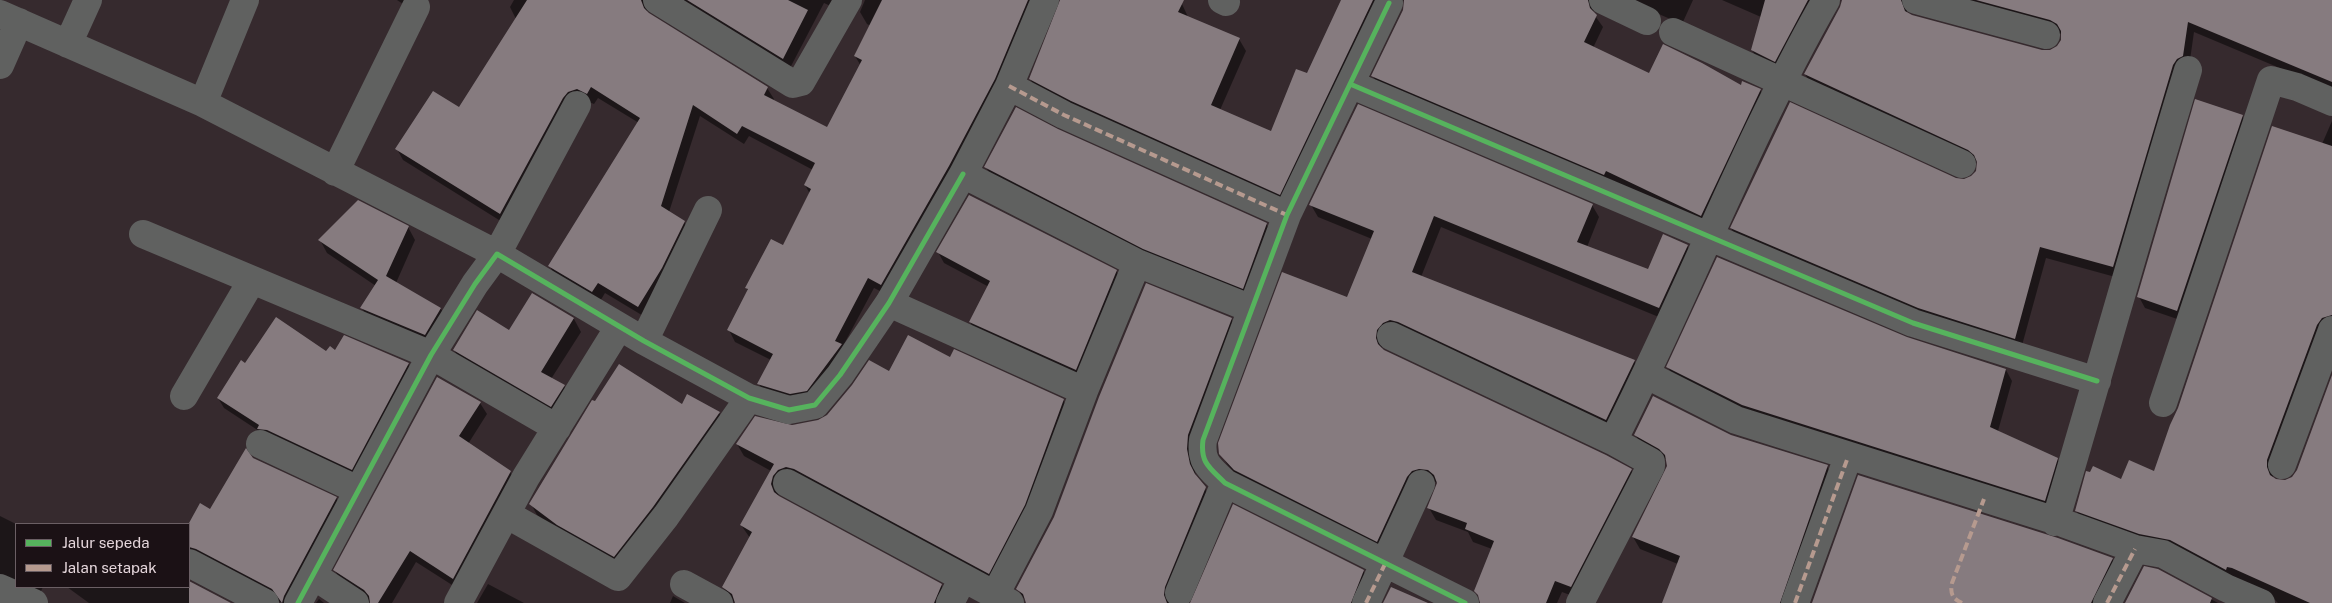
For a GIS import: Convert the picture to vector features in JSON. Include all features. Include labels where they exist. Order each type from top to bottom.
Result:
[{"type":"street","points":[[68,44],[88,0]]},
{"type":"street","points":[[203,103],[245,0]]},
{"type":"street","points":[[657,0],[793,84],[801,82],[848,0]]},
{"type":"street","points":[[0,65],[9,18],[203,103],[497,254],[644,341],[749,398],[789,410],[815,405],[840,375],[889,303],[963,174],[1009,86],[1045,0]]},
{"type":"street","points":[[1602,0],[1647,21]]},
{"type":"street","points":[[1613,441],[1647,376],[1709,235],[1782,81],[1826,0]]},
{"type":"street","points":[[1916,0],[2046,35]]},
{"type":"street","points":[[1389,3],[1287,215],[1203,440],[1201,453],[1209,467],[1225,483],[1386,562],[1464,603]]},
{"type":"street","points":[[336,172],[416,7]]},
{"type":"street","points":[[1673,32],[1962,164]]},
{"type":"street","points":[[2055,522],[2133,251],[2188,70]]},
{"type":"street","points":[[2162,403],[2271,80],[2297,87],[2332,102]]},
{"type":"street","points":[[1350,84],[1913,323],[2097,381]]},
{"type":"street","points":[[1009,86],[1064,115],[1287,215]]},
{"type":"street","points":[[298,603],[431,355],[475,284],[497,254],[577,105]]},
{"type":"street","points":[[963,174],[1137,263],[1252,309]]},
{"type":"street","points":[[644,341],[708,210]]},
{"type":"street","points":[[143,234],[431,355],[556,428]]},
{"type":"street","points":[[787,483],[1003,599],[1084,391],[1137,263]]},
{"type":"street","points":[[184,396],[252,280]]},
{"type":"street","points":[[889,303],[1084,391]]},
{"type":"street","points":[[458,603],[506,514],[556,428],[620,327]]},
{"type":"street","points":[[2282,465],[2332,330]]},
{"type":"street","points":[[1391,336],[1613,441],[1651,462],[1651,466],[1580,603]]},
{"type":"street","points":[[1647,376],[1736,420],[2135,549],[2163,554],[2226,588],[2261,603]]},
{"type":"street","points":[[506,514],[618,576],[666,516],[749,398]]},
{"type":"street","points":[[260,444],[358,490]]},
{"type":"street","points":[[1795,603],[1848,456]]},
{"type":"street","points":[[1178,593],[1225,483]]},
{"type":"street","points":[[1366,603],[1421,484]]},
{"type":"street","points":[[2107,603],[2135,549]]},
{"type":"street","points":[[190,564],[265,603]]},
{"type":"street","points":[[314,576],[355,603]]},
{"type":"street","points":[[950,603],[964,578]]},
{"type":"street","points":[[684,584],[719,603]]},
{"type":"street","points":[[0,588],[34,603]]},
{"type":"building","points":[[527,0],[641,0],[644,8],[649,13],[768,87],[764,95],[827,127],[862,60],[854,56],[882,0],[1028,0],[995,79],[949,166],[881,285],[868,278],[835,341],[842,344],[807,391],[790,394],[757,384],[773,354],[727,330],[748,289],[745,288],[771,239],[783,245],[811,189],[804,185],[815,163],[742,126],[737,134],[693,105],[661,206],[685,221],[662,268],[638,307],[598,283],[592,292],[548,266],[640,118],[591,87],[587,94],[577,89],[568,92],[500,214],[395,149],[433,91],[459,107]]},
{"type":"building","points":[[687,0],[788,0],[808,10],[783,59]]},
{"type":"building","points":[[1060,0],[1184,0],[1178,12],[1240,38],[1211,105],[1271,131],[1296,69],[1307,73],[1341,0],[1373,0],[1280,195],[1071,101],[1029,79]]},
{"type":"building","points":[[1404,0],[1588,0],[1590,8],[1597,15],[1584,42],[1649,73],[1663,44],[1741,85],[1742,81],[1761,89],[1701,216],[1606,171],[1604,175],[1371,76],[1403,10]]},
{"type":"building","points":[[1765,0],[1808,0],[1775,62],[1751,50]]},
{"type":"building","points":[[1842,0],[1901,0],[1905,11],[1912,15],[2042,50],[2050,50],[2057,46],[2061,40],[2061,31],[2057,24],[2050,20],[1976,0],[2332,0],[2332,82],[2188,22],[2183,56],[2177,59],[2173,65],[2113,267],[2040,247],[2015,339],[1918,308],[1730,228],[1790,102],[1956,178],[1964,179],[1976,171],[1977,162],[1974,155],[1968,150],[1804,74]]},
{"type":"building","points":[[2195,99],[2243,115],[2177,311],[2137,297]]},
{"type":"building","points":[[1358,104],[1593,204],[1577,242],[1648,269],[1663,234],[1688,245],[1659,308],[1434,216],[1412,272],[1635,360],[1606,420],[1398,322],[1390,320],[1383,323],[1377,330],[1376,338],[1378,344],[1384,350],[1632,469],[1571,587],[1555,581],[1546,603],[1480,603],[1478,595],[1474,591],[1494,541],[1465,529],[1467,523],[1427,508],[1437,483],[1434,475],[1428,470],[1419,469],[1412,471],[1407,477],[1377,542],[1234,470],[1219,454],[1218,443],[1282,272],[1347,297],[1374,231],[1309,205]]},
{"type":"building","points":[[1016,107],[1058,129],[1267,223],[1243,289],[1143,249],[984,167]]},
{"type":"building","points":[[2272,126],[2332,146],[2332,315],[2322,318],[2317,325],[2267,460],[2267,467],[2270,475],[2276,479],[2285,480],[2292,477],[2297,470],[2332,375],[2332,603],[2310,603],[2232,568],[2227,567],[2226,570],[2170,540],[2139,534],[2075,511],[2086,471],[2090,472],[2093,466],[2121,479],[2129,460],[2154,471],[2178,408]]},
{"type":"building","points":[[969,195],[1117,270],[1076,370],[969,322],[990,281],[936,252]]},
{"type":"building","points":[[358,200],[409,226],[386,276],[441,308],[425,335],[360,308],[378,280],[318,240]]},
{"type":"building","points":[[1717,257],[1907,337],[2006,369],[1990,427],[2058,458],[2045,501],[1742,405],[1666,367]]},
{"type":"building","points":[[1146,283],[1232,318],[1188,435],[1187,449],[1190,464],[1195,474],[1206,487],[1165,587],[1164,595],[1167,603],[1026,603],[1023,594],[1016,589],[1054,517],[1099,397]]},
{"type":"building","points":[[532,293],[574,318],[541,372],[565,385],[551,407],[453,350],[477,310],[509,330]]},
{"type":"building","points":[[276,317],[326,351],[330,346],[335,350],[344,335],[409,363],[352,470],[267,430],[257,429],[259,425],[217,398],[241,360],[245,363]]},
{"type":"building","points":[[908,335],[950,357],[954,349],[1064,399],[1025,505],[989,574],[794,469],[786,467],[778,470],[773,476],[771,484],[774,492],[779,496],[942,584],[934,603],[735,603],[732,594],[722,587],[752,532],[740,525],[774,464],[736,444],[755,416],[792,425],[818,420],[827,415],[852,385],[869,360],[889,371]]},
{"type":"building","points":[[619,364],[682,404],[687,394],[720,412],[653,507],[614,557],[557,525],[529,504],[592,400],[595,401]]},
{"type":"building","points":[[437,377],[481,402],[459,436],[511,471],[453,579],[410,551],[378,603],[370,603],[369,596],[364,590],[333,570]]},
{"type":"building","points":[[1653,396],[1731,435],[1828,465],[1780,603],[1662,603],[1680,556],[1632,537],[1667,466],[1665,455],[1659,449],[1634,435]]},
{"type":"building","points":[[246,448],[253,458],[337,497],[282,603],[272,589],[190,547],[189,523],[200,503],[210,509]]},
{"type":"building","points":[[1858,475],[2058,538],[2113,558],[2091,603],[1812,603]]},
{"type":"building","points":[[1233,504],[1364,570],[1351,603],[1190,603]]},
{"type":"building","points":[[2144,566],[2158,569],[2212,598],[2210,603],[2125,603]]},
{"type":"building","points":[[190,582],[231,603],[189,603]]},
{"type":"building","points":[[1391,587],[1428,603],[1383,603]]},
{"type":"marked path","points":[[1009,86],[1064,115],[1287,215]]},
{"type":"marked path","points":[[1795,603],[1848,457]]},
{"type":"marked path","points":[[1962,603],[1952,595],[1952,583],[1984,499]]},
{"type":"marked path","points":[[2107,603],[2135,549]]},
{"type":"marked path","points":[[1366,603],[1386,562]]},
{"type":"cycle path","points":[[1389,3],[1287,215],[1203,440],[1202,448],[1207,464],[1225,483],[1465,603]]},
{"type":"cycle path","points":[[1350,84],[1913,323],[2097,381]]},
{"type":"cycle path","points":[[298,603],[431,355],[475,284],[497,254],[644,341],[749,398],[789,410],[815,405],[840,375],[889,303],[963,174]]}]
